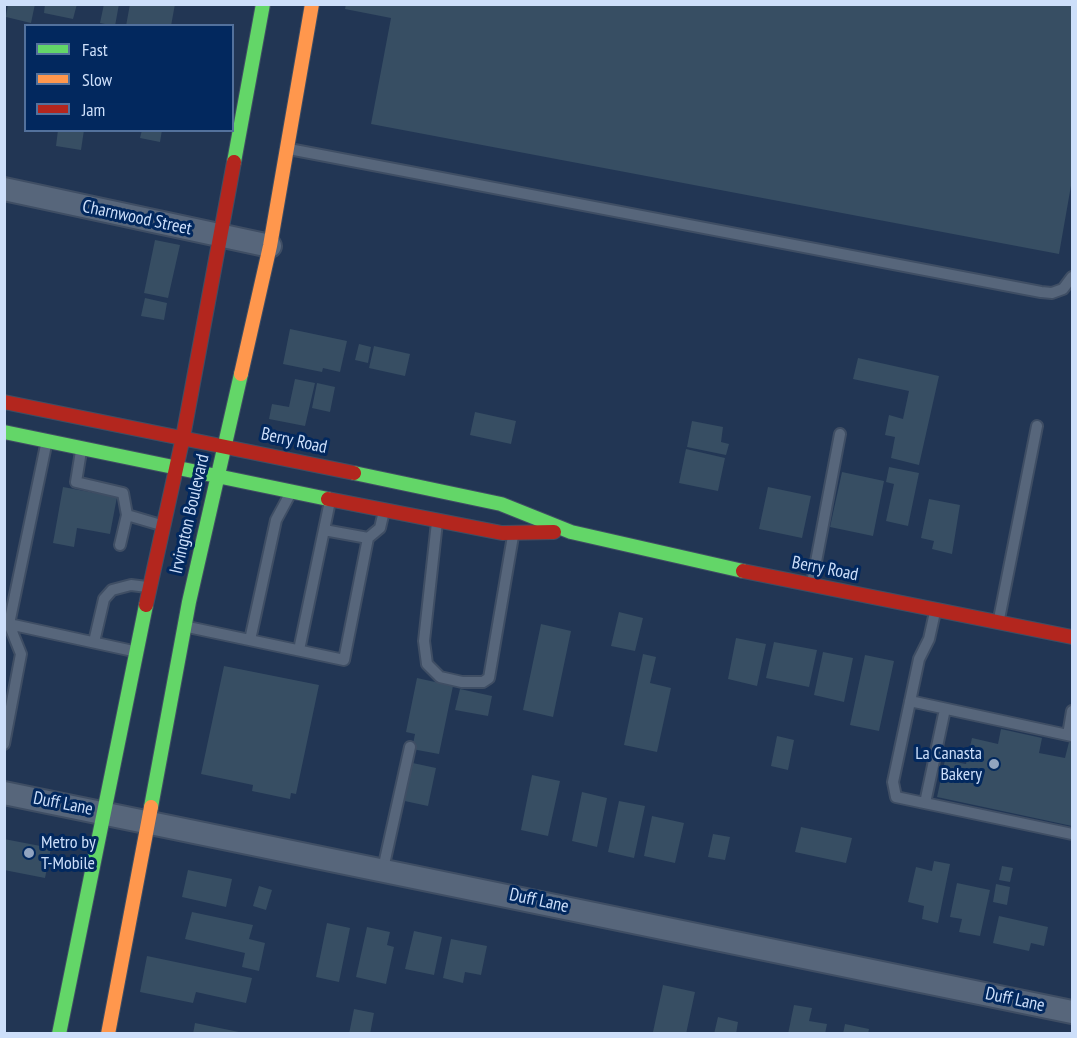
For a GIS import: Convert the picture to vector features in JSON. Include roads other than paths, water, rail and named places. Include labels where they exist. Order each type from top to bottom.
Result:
[{"type":"main road","name":"Irvington Boulevard","points":[[59,1034],[102,812],[183,437],[263,4]]},
{"type":"main road","name":"Irvington Boulevard","points":[[108,1034],[184,626],[270,246],[312,4]]},
{"type":"main road","name":"Berry Road","points":[[4,402],[225,445],[501,504],[571,532],[811,586],[1072,637]]},
{"type":"main road","name":"Berry Road","points":[[4,432],[176,470],[502,533],[571,532]]},
{"type":"street","name":"Charnwood Street","points":[[4,189],[270,246]]},
{"type":"street","name":"Duff Lane","points":[[4,793],[1072,1012]]},
{"type":"lane","points":[[288,149],[1041,292],[1052,293],[1063,289],[1072,277]]},
{"type":"lane","points":[[999,622],[1037,426]]},
{"type":"lane","points":[[811,586],[840,434]]},
{"type":"lane","points":[[4,744],[21,654],[9,624],[47,441]]},
{"type":"lane","points":[[81,449],[76,482],[123,493],[127,515],[120,544]]},
{"type":"lane","points":[[250,640],[276,520],[291,492]]},
{"type":"lane","points":[[299,650],[330,500]]},
{"type":"lane","points":[[184,626],[344,660],[368,538],[380,528],[385,510]]},
{"type":"lane","points":[[127,515],[164,526]]},
{"type":"lane","points":[[437,520],[425,630],[427,664],[440,677],[462,681],[483,682],[489,678],[513,532]]},
{"type":"lane","points":[[324,530],[368,538]]},
{"type":"lane","points":[[94,642],[104,599],[112,590],[131,585],[150,587]]},
{"type":"lane","points":[[936,609],[929,639],[919,659],[910,701],[893,782],[896,797],[1072,834]]},
{"type":"lane","points":[[9,624],[136,651]]},
{"type":"lane","points":[[910,701],[1070,736],[1072,711]]},
{"type":"lane","points":[[925,803],[945,709]]},
{"type":"lane","points":[[383,869],[410,747]]},
{"type":"place","name":"La Canasta Bakery","points":[[994,764]]},
{"type":"place","name":"Metro by T-Mobile","points":[[29,853]]}]
